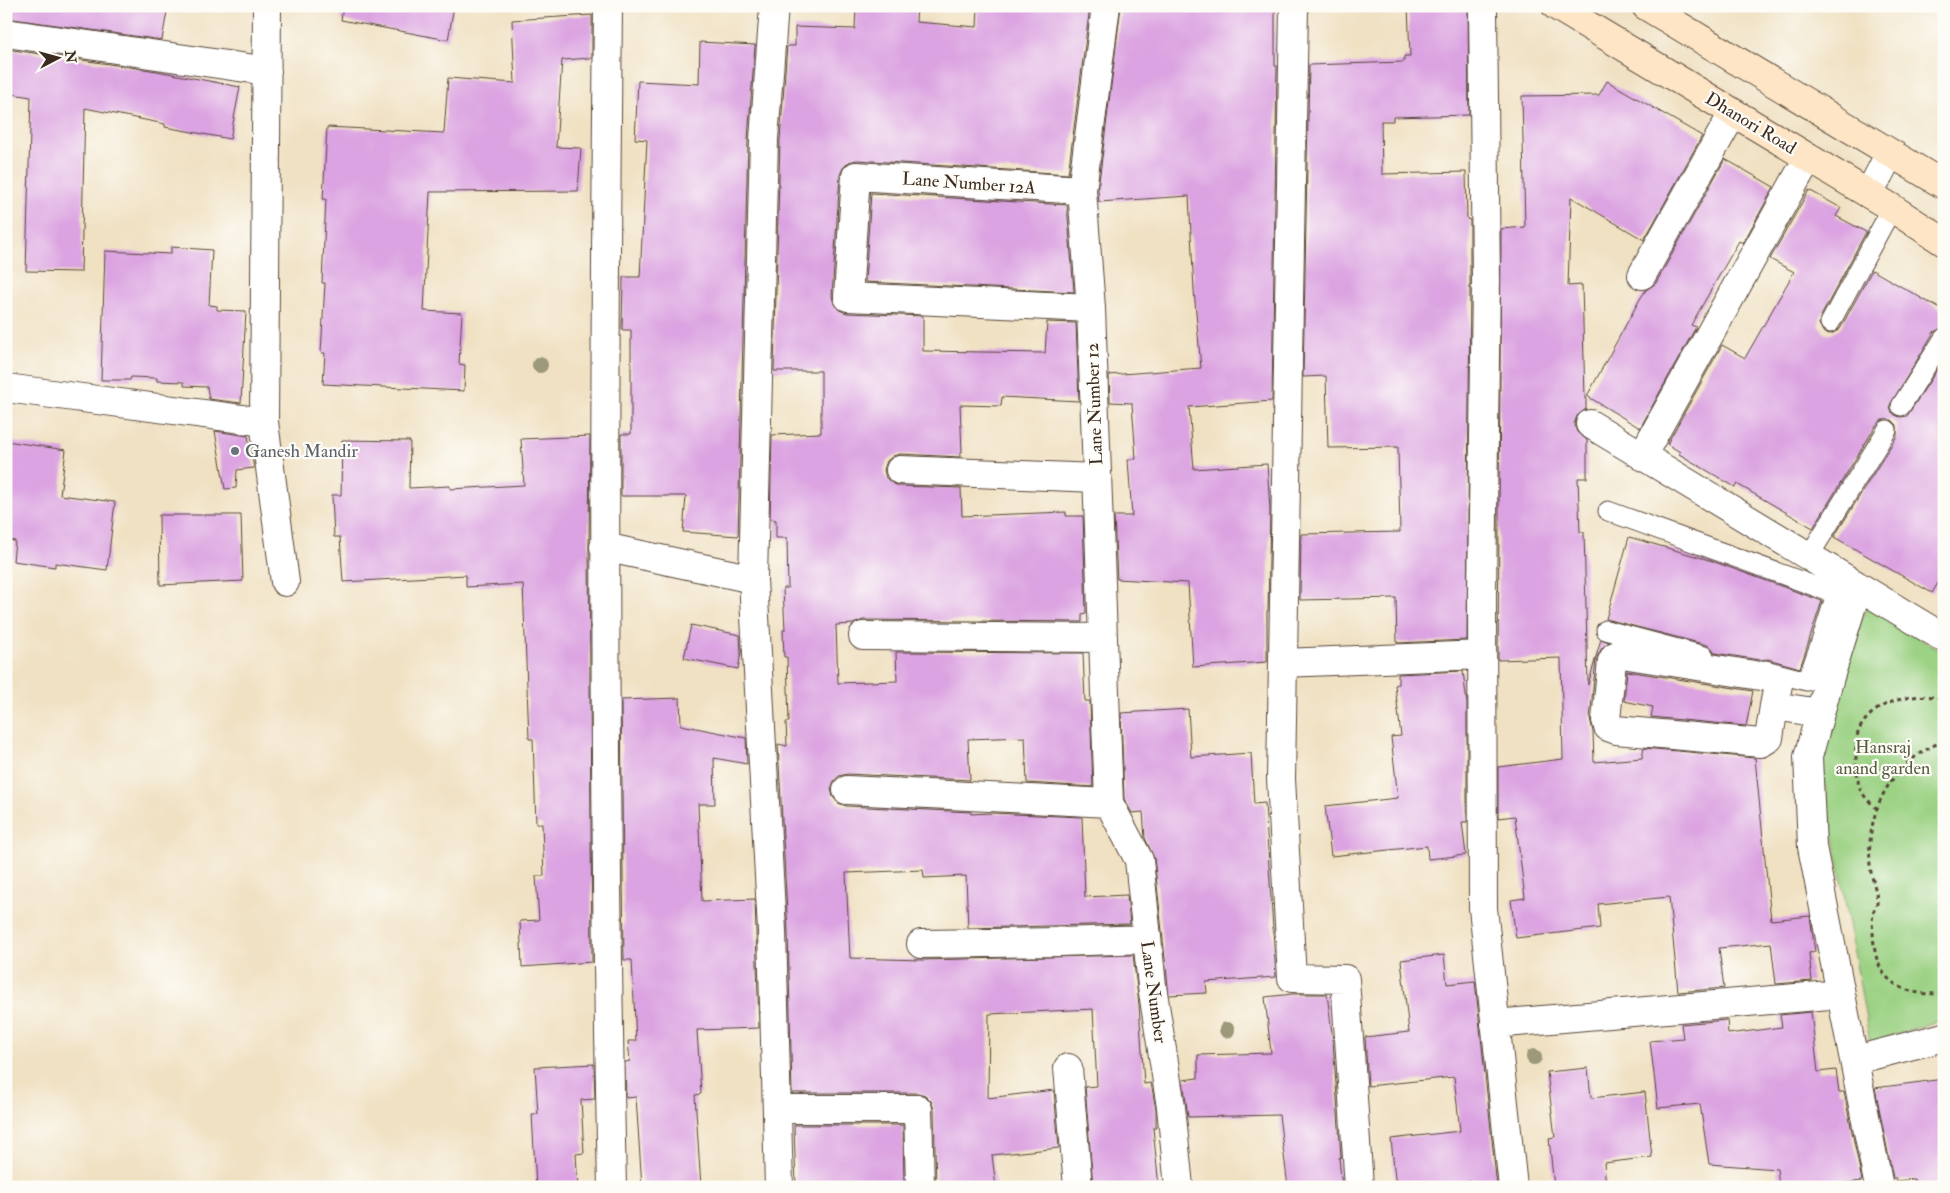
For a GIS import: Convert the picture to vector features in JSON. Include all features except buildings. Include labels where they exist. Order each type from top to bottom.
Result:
[{"type":"main road","name":"Dhanori Road","points":[[1556,6],[1880,201],[1944,242]]},
{"type":"main road","points":[[1646,6],[1944,185]]},
{"type":"street","points":[[267,6],[264,422],[285,582]]},
{"type":"street","points":[[608,6],[604,547],[607,952],[612,1187]]},
{"type":"street","points":[[774,6],[764,139],[754,580],[772,931],[779,1187]]},
{"type":"street","name":"Lane Number 12","points":[[1106,6],[1082,190],[1090,308],[1109,803]]},
{"type":"street","points":[[1294,6],[1281,779],[1292,978],[1345,979],[1359,1187]]},
{"type":"street","points":[[1484,6],[1486,280],[1482,655],[1483,908],[1513,1187]]},
{"type":"street","points":[[6,33],[267,71]]},
{"type":"street","points":[[1642,275],[1733,113]]},
{"type":"street","points":[[1880,201],[1890,153]]},
{"type":"street","points":[[1642,456],[1808,158]]},
{"type":"street","name":"Lane Number 12A","points":[[1082,190],[856,176],[848,297],[1090,308]]},
{"type":"street","points":[[6,388],[264,422]]},
{"type":"street","points":[[1590,424],[1944,638]]},
{"type":"street","points":[[900,470],[1097,478]]},
{"type":"street","points":[[604,547],[754,580]]},
{"type":"street","points":[[1858,586],[1831,641],[1820,713],[1808,757],[1812,847],[1879,1186],[1875,1187]]},
{"type":"street","points":[[863,636],[1103,638]]},
{"type":"street","points":[[1622,654],[1773,678],[1778,685],[1774,706],[1769,738],[1761,743],[1616,730],[1608,727],[1606,720],[1612,661],[1615,656],[1622,654]]},
{"type":"street","points":[[1283,663],[1482,655]]},
{"type":"street","points":[[1774,706],[1820,713]]},
{"type":"street","points":[[847,790],[1109,803]]},
{"type":"street","name":"Lane Number","points":[[1109,803],[1139,860],[1152,986],[1171,1107],[1179,1187]]},
{"type":"street","points":[[921,944],[1147,939]]},
{"type":"street","points":[[1495,1024],[1841,994]]},
{"type":"street","points":[[1854,1060],[1944,1037]]},
{"type":"street","points":[[1068,1068],[1078,1187]]},
{"type":"street","points":[[777,1109],[918,1109],[920,1187]]},
{"type":"lane","points":[[1830,322],[1880,201]]},
{"type":"lane","points":[[1901,406],[1944,338]]},
{"type":"lane","points":[[1809,556],[1886,430]]},
{"type":"lane","points":[[1606,630],[1807,681],[1831,641],[1836,594],[1608,511]]},
{"type":"path","points":[[1877,809],[1861,791],[1857,772],[1856,750],[1858,731],[1867,718],[1880,708],[1899,700],[1918,696],[1944,700]]},
{"type":"path","points":[[1944,741],[1913,757],[1894,776],[1884,790],[1869,841],[1870,866],[1878,904],[1873,913],[1872,930],[1878,963],[1884,975],[1894,985],[1921,994],[1944,992]]},
{"type":"green space","name":"Hansraj anand garden","points":[[1866,606],[1944,653],[1944,1019],[1870,1043],[1820,758]]},
{"type":"place","name":"Ganesh Mandir","points":[[235,451]]}]
